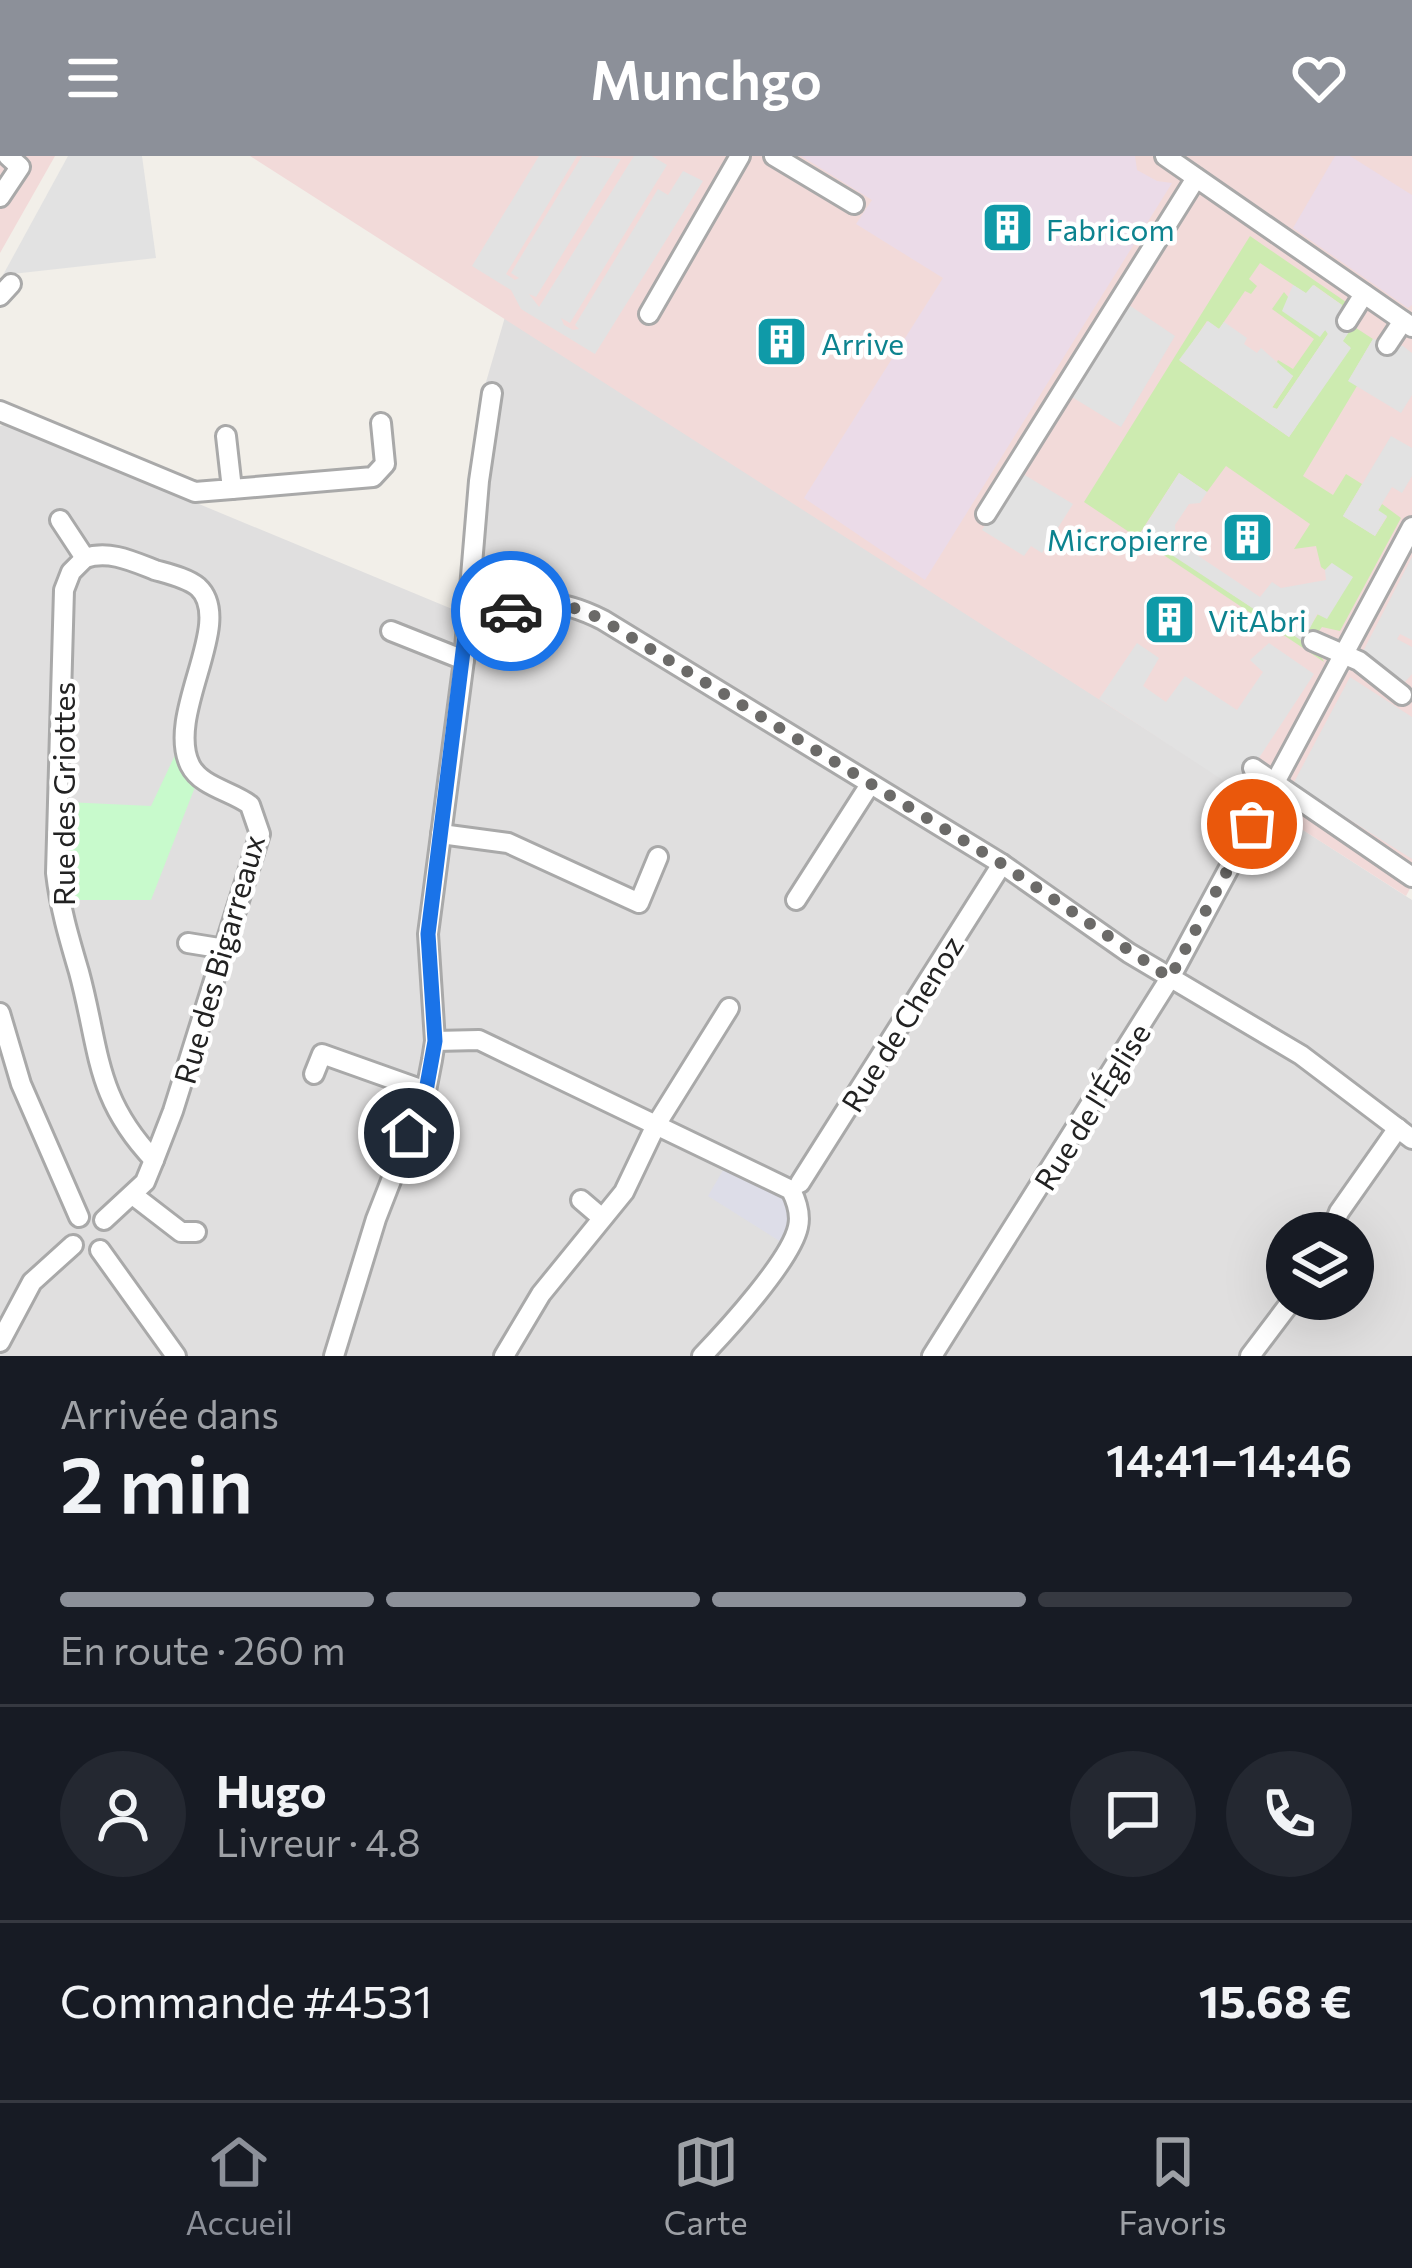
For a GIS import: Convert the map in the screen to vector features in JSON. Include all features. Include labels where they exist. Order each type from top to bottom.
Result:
[{"type":"street","points":[[0,197],[20,167],[8,156]]},
{"type":"street","points":[[649,314],[740,156]]},
{"type":"street","points":[[774,156],[854,204]]},
{"type":"street","points":[[1165,156],[1408,324],[1387,345]]},
{"type":"street","points":[[986,514],[1196,178]]},
{"type":"street","points":[[1347,321],[1364,294]]},
{"type":"street","points":[[334,1356],[376,1219],[426,1091],[435,1041],[428,934],[492,393]]},
{"type":"street","points":[[0,411],[195,492],[373,477],[385,464],[381,423]]},
{"type":"street","points":[[226,436],[232,489]]},
{"type":"street","points":[[60,520],[85,558]]},
{"type":"street","name":"Rue de l'Église","points":[[932,1356],[1170,978],[1412,526]]},
{"type":"street","name":"Rue des Bigarreaux","points":[[85,558],[118,556],[190,582],[204,594],[211,626],[189,699],[187,756],[200,777],[250,805],[259,826],[258,845],[154,1160],[134,1195],[104,1220]]},
{"type":"street","name":"Rue des Griottes","points":[[85,558],[71,572],[64,590],[56,873],[60,915],[82,986],[98,1070],[127,1127],[154,1160]]},
{"type":"street","points":[[466,627],[531,604],[570,603],[1002,864],[1170,978],[1301,1055],[1405,1134],[1339,1212]]},
{"type":"street","points":[[391,631],[464,660]]},
{"type":"street","points":[[1313,641],[1343,654],[1402,695]]},
{"type":"street","points":[[1253,768],[1412,877]]},
{"type":"street","points":[[796,900],[869,786]]},
{"type":"street","points":[[441,834],[508,843],[639,902],[658,857]]},
{"type":"street","name":"Rue de Chenoz","points":[[796,1187],[1002,864]]},
{"type":"street","points":[[188,943],[225,949]]},
{"type":"street","points":[[504,1356],[541,1294],[623,1192],[656,1125],[729,1008]]},
{"type":"street","points":[[0,1013],[21,1084],[79,1217]]},
{"type":"street","points":[[435,1041],[479,1040],[796,1187],[798,1231],[748,1307],[702,1356]]},
{"type":"street","points":[[314,1074],[322,1054],[426,1091]]},
{"type":"street","points":[[134,1195],[181,1232],[196,1232]]},
{"type":"street","points":[[581,1200],[602,1219]]},
{"type":"street","points":[[92,1214],[104,1220],[109,1236],[100,1250],[88,1254],[73,1245],[69,1232],[79,1217],[92,1214]]},
{"type":"street","points":[[0,1342],[32,1282],[73,1245]]},
{"type":"street","points":[[100,1250],[176,1356]]},
{"type":"street","points":[[1250,1356],[1277,1320]]},
{"type":"shaded area","points":[[0,156],[55,156],[0,253]]},
{"type":"shaded area","points":[[68,156],[142,156],[156,258],[3,275]]},
{"type":"shaded area","points":[[250,156],[1412,156],[1412,885],[1406,896]]},
{"type":"shaded area","points":[[539,156],[577,156],[506,274],[515,280],[519,278],[511,273],[582,156],[621,159],[536,297],[529,294],[539,307],[634,156],[652,156],[667,165],[570,323],[561,318],[573,330],[579,329],[575,325],[658,189],[668,195],[683,171],[703,181],[595,354],[521,309],[511,290],[472,266]]},
{"type":"shaded area","name":"Fabricom","points":[[801,156],[1135,156],[1137,170],[1172,183],[925,580],[804,498],[943,278],[856,224],[872,200]]},
{"type":"shaded area","points":[[1335,156],[1350,156],[1412,195],[1412,305],[1408,308],[1293,228]]},
{"type":"shaded area","points":[[1293,285],[1306,293],[1313,285],[1342,305],[1339,314],[1353,326],[1343,341],[1351,348],[1289,437],[1179,360],[1208,321],[1219,329],[1224,322],[1247,338],[1244,344],[1257,353],[1261,348],[1293,376],[1272,407],[1277,409],[1328,334],[1325,330],[1320,337],[1282,311]]},
{"type":"shaded area","points":[[1126,303],[1175,336],[1121,427],[1067,394]]},
{"type":"shaded area","points":[[505,317],[1412,900],[1412,1356],[0,1356],[0,426],[6,424],[457,611],[479,406]]},
{"type":"shaded area","points":[[1373,339],[1412,353],[1412,395],[1401,413],[1348,381]]},
{"type":"shaded area","points":[[1391,436],[1412,448],[1412,476],[1402,493],[1392,487],[1378,510],[1387,516],[1375,536],[1343,516]]},
{"type":"shaded area","points":[[1018,471],[1073,504],[1042,553],[1031,546],[1024,556],[982,530]]},
{"type":"shaded area","points":[[1179,473],[1207,492],[1200,503],[1189,504],[1175,525],[1176,541],[1260,597],[1272,582],[1281,588],[1326,580],[1325,570],[1332,563],[1353,577],[1327,619],[1317,614],[1309,630],[1316,635],[1310,646],[1140,534]]},
{"type":"shaded area","points":[[1412,557],[1412,640],[1400,634],[1397,639],[1412,647],[1412,674],[1405,682],[1360,657]]},
{"type":"shaded area","points":[[1137,643],[1159,658],[1143,686],[1166,702],[1185,676],[1237,710],[1263,672],[1250,660],[1269,643],[1314,674],[1238,790],[1099,699]]},
{"type":"shaded area","points":[[1350,677],[1412,717],[1412,859],[1293,784]]},
{"type":"shaded area","points":[[726,1165],[783,1193],[791,1219],[781,1242],[708,1196]]},
{"type":"green space","points":[[1250,236],[1346,302],[1346,309],[1339,314],[1342,305],[1314,285],[1307,294],[1260,263],[1249,279],[1257,286],[1251,294],[1245,291],[1219,329],[1207,321],[1180,361],[1289,437],[1350,347],[1342,341],[1353,326],[1373,339],[1349,380],[1357,386],[1303,476],[1333,495],[1346,474],[1362,484],[1343,516],[1375,536],[1387,517],[1378,511],[1382,504],[1401,518],[1340,631],[1322,627],[1316,635],[1308,630],[1318,614],[1326,618],[1332,563],[1325,570],[1321,567],[1316,546],[1294,549],[1310,524],[1226,466],[1207,492],[1179,473],[1140,533],[1319,652],[1324,662],[1084,502]]},
{"type":"green space","points":[[1284,292],[1320,336],[1326,329],[1328,334],[1277,409],[1272,408],[1293,376],[1276,364],[1278,360],[1293,369],[1314,339],[1272,309]]},
{"type":"green space","points":[[176,753],[183,774],[195,787],[151,900],[67,900],[66,802],[151,806]]},
{"type":"way so far","points":[[511,611],[531,604],[570,603],[603,620],[1002,864],[1170,978],[1252,824]]},
{"type":"place","name":"Fabricom","points":[[1007,228]]},
{"type":"place","name":"Arrive","points":[[782,342]]},
{"type":"place","name":"Micropierre","points":[[1247,538]]},
{"type":"place","name":"VitAbri","points":[[1169,619]]},
{"type":"route","points":[[409,1133],[426,1091],[435,1041],[428,934],[466,627],[511,611]]}]
